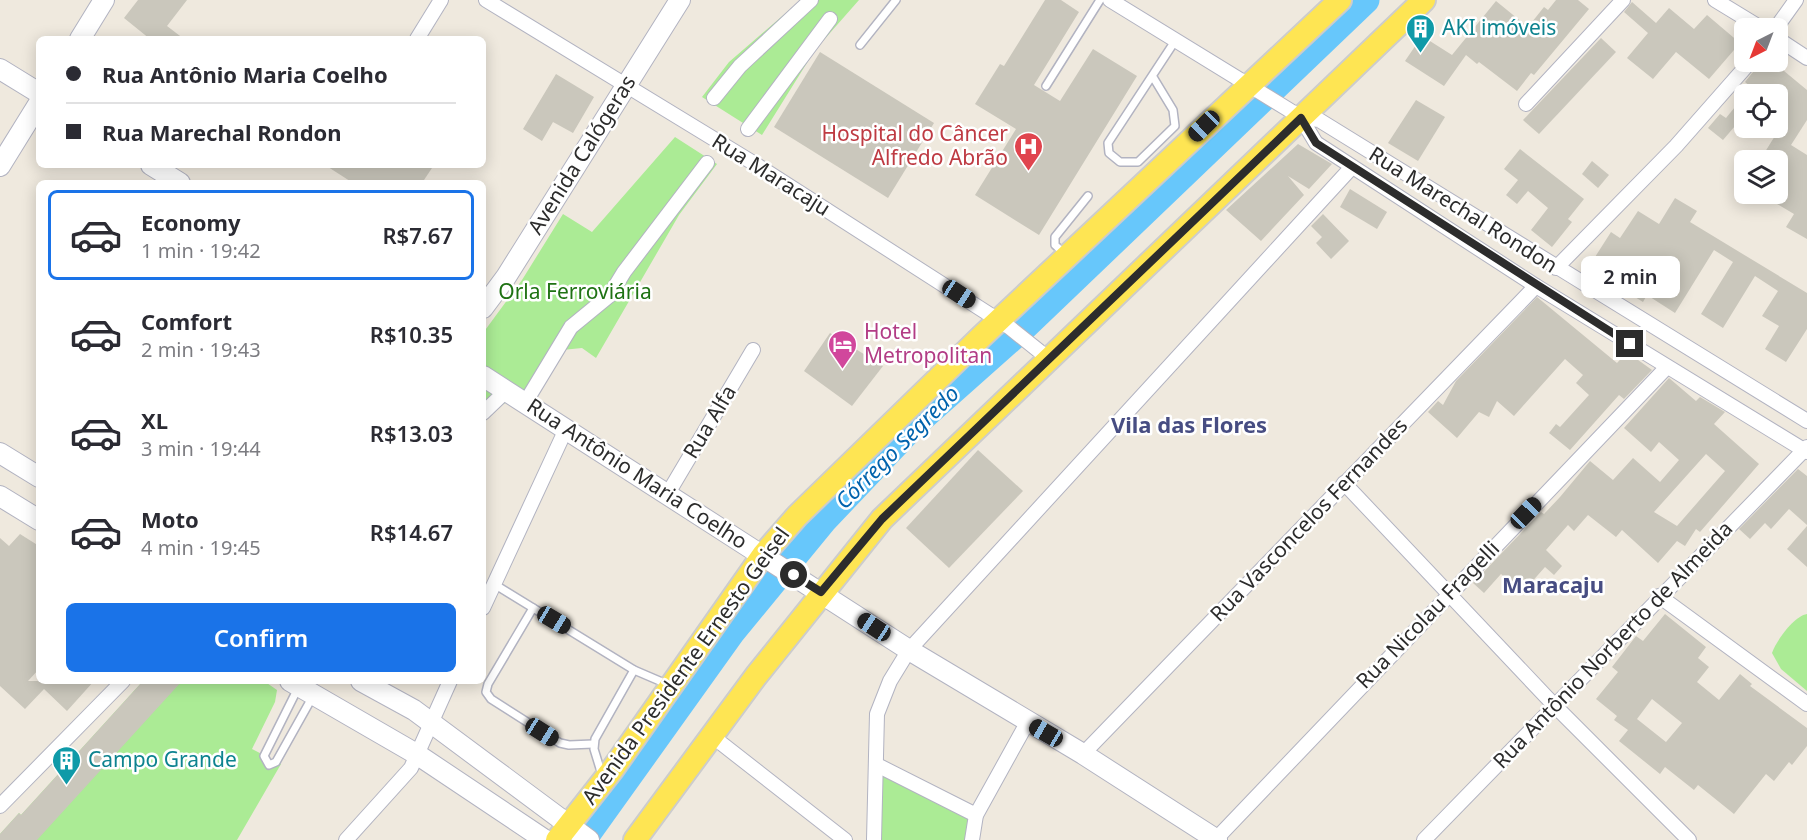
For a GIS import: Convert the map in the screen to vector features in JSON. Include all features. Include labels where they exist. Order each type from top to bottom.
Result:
[{"type":"main road","name":"Avenida Presidente Ernesto Geisel","points":[[575,835],[603,780],[672,686],[831,481],[1004,323],[1068,256],[1254,88],[1340,0]]},
{"type":"main road","points":[[635,840],[712,736],[814,588],[1044,355],[1298,115],[1424,0]]},
{"type":"street","points":[[82,36],[104,0]]},
{"type":"street","points":[[419,36],[441,0]]},
{"type":"street","name":"Rua Maracaju","points":[[486,0],[756,164],[1004,323],[1044,355]]},
{"type":"street","name":"Avenida Calógeras","points":[[486,305],[507,277],[680,0]]},
{"type":"street","points":[[714,98],[740,66],[811,0]]},
{"type":"street","name":"Rua Marechal Rondon","points":[[1110,0],[1298,115],[1319,120],[1807,421]]},
{"type":"street","points":[[1526,104],[1623,0]]},
{"type":"street","points":[[1715,0],[1745,18]]},
{"type":"street","points":[[1783,18],[1796,0]]},
{"type":"street","points":[[748,129],[830,19]]},
{"type":"street","points":[[1788,44],[1806,54]]},
{"type":"street","points":[[0,69],[36,91]]},
{"type":"street","points":[[1556,268],[1716,103],[1742,72]]},
{"type":"street","points":[[0,166],[36,108]]},
{"type":"street","name":"Rua Marechal Rondon","points":[[1298,115],[1316,143],[1352,167],[1536,286],[1806,450]]},
{"type":"street","points":[[525,403],[571,327],[610,295],[624,272],[707,163]]},
{"type":"street","points":[[874,840],[877,714],[890,681],[909,650],[1352,167]]},
{"type":"street","points":[[157,168],[175,180]]},
{"type":"street","name":"Rua Vasconcelos Fernandes","points":[[1083,754],[1536,286]]},
{"type":"street","name":"Rua Alfa","points":[[667,495],[753,350]]},
{"type":"street","name":"Rua Nicolau Fragelli","points":[[1217,839],[1448,594],[1667,367]]},
{"type":"street","name":"Rua Antônio Maria Coelho","points":[[486,378],[909,650],[1027,723],[1083,754],[1217,839]]},
{"type":"street","points":[[486,410],[506,391]]},
{"type":"street","points":[[486,601],[566,429]]},
{"type":"street","name":"Rua Antônio Norberto de Almeida","points":[[1424,840],[1659,596],[1806,450]]},
{"type":"street","points":[[0,453],[36,475]]},
{"type":"street","points":[[1344,483],[1554,705],[1689,840]]},
{"type":"street","points":[[0,496],[36,518]]},
{"type":"street","points":[[1659,596],[1807,704]]},
{"type":"street","points":[[0,806],[120,684]]},
{"type":"street","points":[[366,684],[414,710],[575,835]]},
{"type":"street","points":[[346,840],[411,768],[449,684]]},
{"type":"street","points":[[300,688],[418,755],[545,840]]},
{"type":"street","points":[[972,840],[976,815],[1027,723]]},
{"type":"street","points":[[712,736],[845,840]]},
{"type":"street","points":[[877,765],[976,815]]},
{"type":"lane","points":[[860,45],[896,0]]},
{"type":"lane","points":[[1046,86],[1100,0]]},
{"type":"lane","points":[[1153,77],[1173,110],[1175,126],[1138,162],[1120,162],[1109,153],[1108,143],[1175,41]]},
{"type":"lane","points":[[1068,256],[1055,245],[1055,237],[1088,196]]},
{"type":"lane","points":[[494,584],[634,670],[672,686]]},
{"type":"lane","points":[[533,608],[488,684],[486,692],[490,699],[560,743],[593,744]]},
{"type":"lane","points":[[603,780],[593,744],[634,670]]},
{"type":"lane","points":[[300,688],[276,762],[269,765],[264,756],[300,688]]},
{"type":"green space","points":[[801,0],[859,0],[815,50],[762,135],[702,97],[729,62]]},
{"type":"green space","name":"Orla Ferroviária","points":[[675,137],[717,164],[679,215],[596,358],[582,348],[562,350],[542,382],[486,415],[486,329],[522,280],[563,214],[592,232]]},
{"type":"green space","points":[[1807,614],[1807,691],[1781,669],[1772,653],[1786,630],[1797,619]]},
{"type":"green space","points":[[140,684],[268,684],[277,690],[275,702],[252,749],[281,764],[237,840],[0,840],[0,834],[19,813],[21,815]]},
{"type":"green space","points":[[877,765],[976,815],[972,840],[874,840]]},
{"type":"building","points":[[138,0],[187,0],[167,26],[180,36],[146,36],[124,18]]},
{"type":"building","points":[[1045,0],[1061,0],[1079,12],[1034,85],[1060,101],[1093,49],[1137,76],[1039,235],[975,195],[1016,129],[975,104],[1000,64],[1004,66]]},
{"type":"building","points":[[1556,0],[1578,0],[1589,9],[1534,75],[1531,73],[1517,91],[1466,55],[1444,86],[1405,61],[1422,36],[1452,55],[1496,1],[1528,27],[1544,7],[1548,10]]},
{"type":"building","points":[[1632,2],[1656,23],[1669,8],[1694,29],[1707,15],[1734,38],[1734,50],[1709,79],[1676,52],[1653,79],[1627,58],[1648,33],[1624,12]]},
{"type":"building","points":[[1601,38],[1616,52],[1539,134],[1523,120]]},
{"type":"building","points":[[820,52],[934,123],[888,198],[774,127]]},
{"type":"building","points":[[1753,72],[1785,72],[1807,90],[1807,120],[1791,145],[1807,155],[1807,239],[1786,227],[1794,214],[1777,204],[1788,204],[1788,150],[1766,150],[1774,138],[1788,138],[1788,84],[1747,84],[1745,82]]},
{"type":"building","points":[[556,74],[594,97],[573,133],[553,122],[542,141],[523,129]]},
{"type":"building","points":[[1416,100],[1445,117],[1418,161],[1388,143]]},
{"type":"building","points":[[1734,108],[1734,127],[1723,140],[1708,128],[1720,114],[1726,118]]},
{"type":"building","points":[[1298,144],[1332,164],[1309,189],[1288,176],[1304,195],[1261,241],[1226,210]]},
{"type":"building","points":[[1520,149],[1584,199],[1568,219],[1572,222],[1552,247],[1531,230],[1548,208],[1528,191],[1517,204],[1506,195],[1518,180],[1504,169]]},
{"type":"building","points":[[1592,161],[1609,175],[1598,188],[1582,174]]},
{"type":"building","points":[[330,168],[432,168],[424,180],[348,180]]},
{"type":"building","points":[[1350,189],[1387,212],[1377,229],[1340,207]]},
{"type":"building","points":[[1675,198],[1697,211],[1690,222],[1807,293],[1807,329],[1786,362],[1765,349],[1779,326],[1762,316],[1778,291],[1755,276],[1723,328],[1701,314],[1733,262],[1714,250],[1675,313],[1647,295],[1643,302],[1588,268],[1611,232],[1620,238],[1638,211],[1659,224]]},
{"type":"building","points":[[1323,214],[1349,241],[1331,259],[1316,243],[1322,237],[1311,226]]},
{"type":"building","points":[[1537,297],[1617,363],[1627,352],[1652,370],[1624,399],[1619,395],[1570,450],[1549,433],[1556,424],[1560,427],[1589,395],[1576,383],[1583,375],[1565,359],[1514,416],[1497,401],[1489,417],[1479,412],[1457,438],[1428,412],[1438,401],[1443,405],[1456,381]]},
{"type":"building","name":"Hotel Metropolitan","points":[[830,333],[883,366],[852,406],[804,371]]},
{"type":"building","points":[[1669,378],[1696,401],[1700,397],[1725,412],[1714,424],[1759,464],[1700,532],[1696,529],[1685,546],[1677,541],[1658,563],[1622,530],[1616,537],[1588,515],[1574,531],[1568,525],[1546,550],[1562,566],[1554,575],[1545,567],[1522,593],[1501,574],[1484,593],[1473,583],[1541,512],[1544,514],[1590,461],[1613,480],[1633,458],[1660,482],[1679,460],[1659,442],[1651,452],[1624,428]],"holes":[[[1706,454],[1725,471],[1677,526],[1654,512]]]},
{"type":"building","points":[[978,450],[1023,491],[949,568],[906,528]]},
{"type":"building","points":[[1798,469],[1807,476],[1807,525],[1789,509],[1771,529],[1765,523],[1750,539],[1739,529]]},
{"type":"building","points":[[1807,526],[1807,567],[1787,549]]},
{"type":"building","points":[[20,534],[36,544],[36,672],[28,681],[36,681],[36,684],[91,684],[67,711],[44,689],[25,709],[0,686],[0,538],[9,546]]},
{"type":"building","points":[[1665,614],[1706,647],[1698,658],[1709,667],[1697,682],[1719,700],[1740,674],[1752,684],[1750,686],[1807,728],[1807,746],[1792,765],[1789,762],[1774,781],[1766,774],[1734,814],[1698,785],[1694,790],[1665,767],[1660,774],[1619,741],[1628,730],[1614,720],[1617,716],[1596,699],[1618,672],[1612,667],[1636,636],[1643,641]],"holes":[[[1652,699],[1682,723],[1666,742],[1637,719]]]},
{"type":"building","name":"Campo Grande","points":[[140,684],[179,684],[37,840],[0,840],[0,834],[19,813],[21,815]]},
{"type":"waterway","name":"Córrego Segredo","points":[[583,840],[732,632],[824,520],[914,425],[1022,329],[1366,0]]},
{"type":"place","name":"AKI imóveis","points":[[1421,54]]},
{"type":"place","name":"Hospital do Câncer Alfredo Abrão","points":[[1029,172]]},
{"type":"place","name":"Hotel Metropolitan","points":[[843,370]]},
{"type":"place","name":"Campo Grande","points":[[67,786]]},
{"type":"district","name":"Vila das Flores","points":[[1189,425]]},
{"type":"district","name":"Maracaju","points":[[1553,585]]},
{"type":"route","points":[[794,575],[821,592],[882,519],[1301,118],[1316,143],[1536,286],[1630,344]]}]
